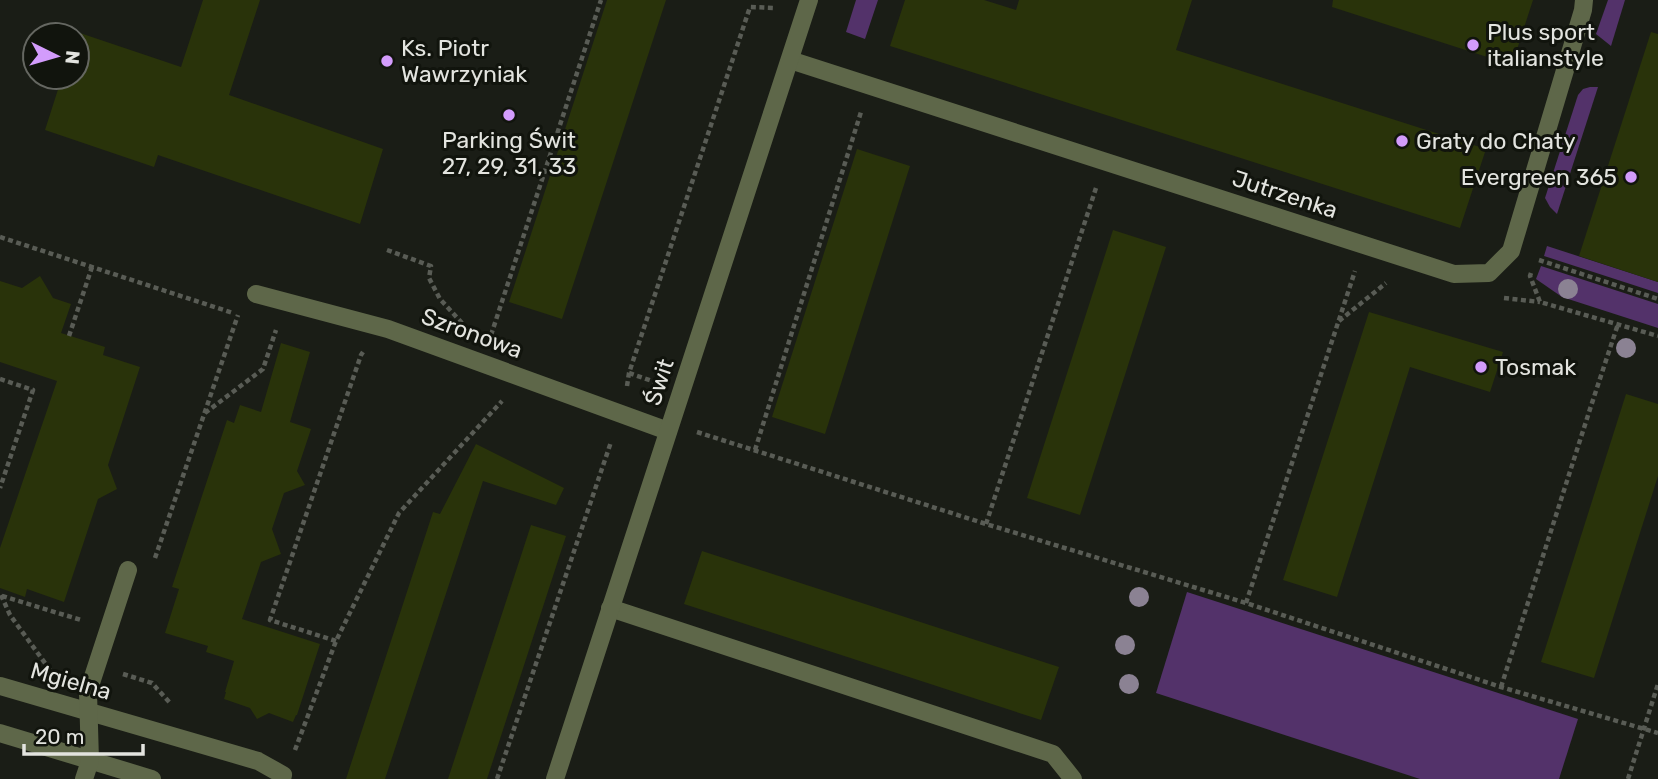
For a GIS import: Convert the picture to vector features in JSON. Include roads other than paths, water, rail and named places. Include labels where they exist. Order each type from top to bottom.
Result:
[{"type":"street","name":"Świt","points":[[555,779],[809,0]]},
{"type":"street","name":"Jutrzenka","points":[[790,60],[1454,274],[1489,273],[1511,251],[1584,0]]},
{"type":"street","name":"Szronowa","points":[[256,294],[388,329],[668,430]]},
{"type":"street","points":[[84,779],[90,761],[88,692],[128,570]]},
{"type":"street","points":[[610,608],[1053,754],[1073,779]]},
{"type":"street","name":"Mgielna","points":[[0,686],[258,761],[282,777]]},
{"type":"street","points":[[0,733],[152,779]]},
{"type":"place","name":"Plus sport italianstyle","points":[[1473,45]]},
{"type":"place","name":"Ks. Piotr Wawrzyniak","points":[[387,61]]},
{"type":"place","name":"Parking Świt 27, 29, 31, 33","points":[[509,115]]},
{"type":"place","name":"Graty do Chaty","points":[[1402,141]]},
{"type":"place","name":"Evergreen 365","points":[[1631,177]]},
{"type":"place","name":"Tosmak","points":[[1481,367]]}]
